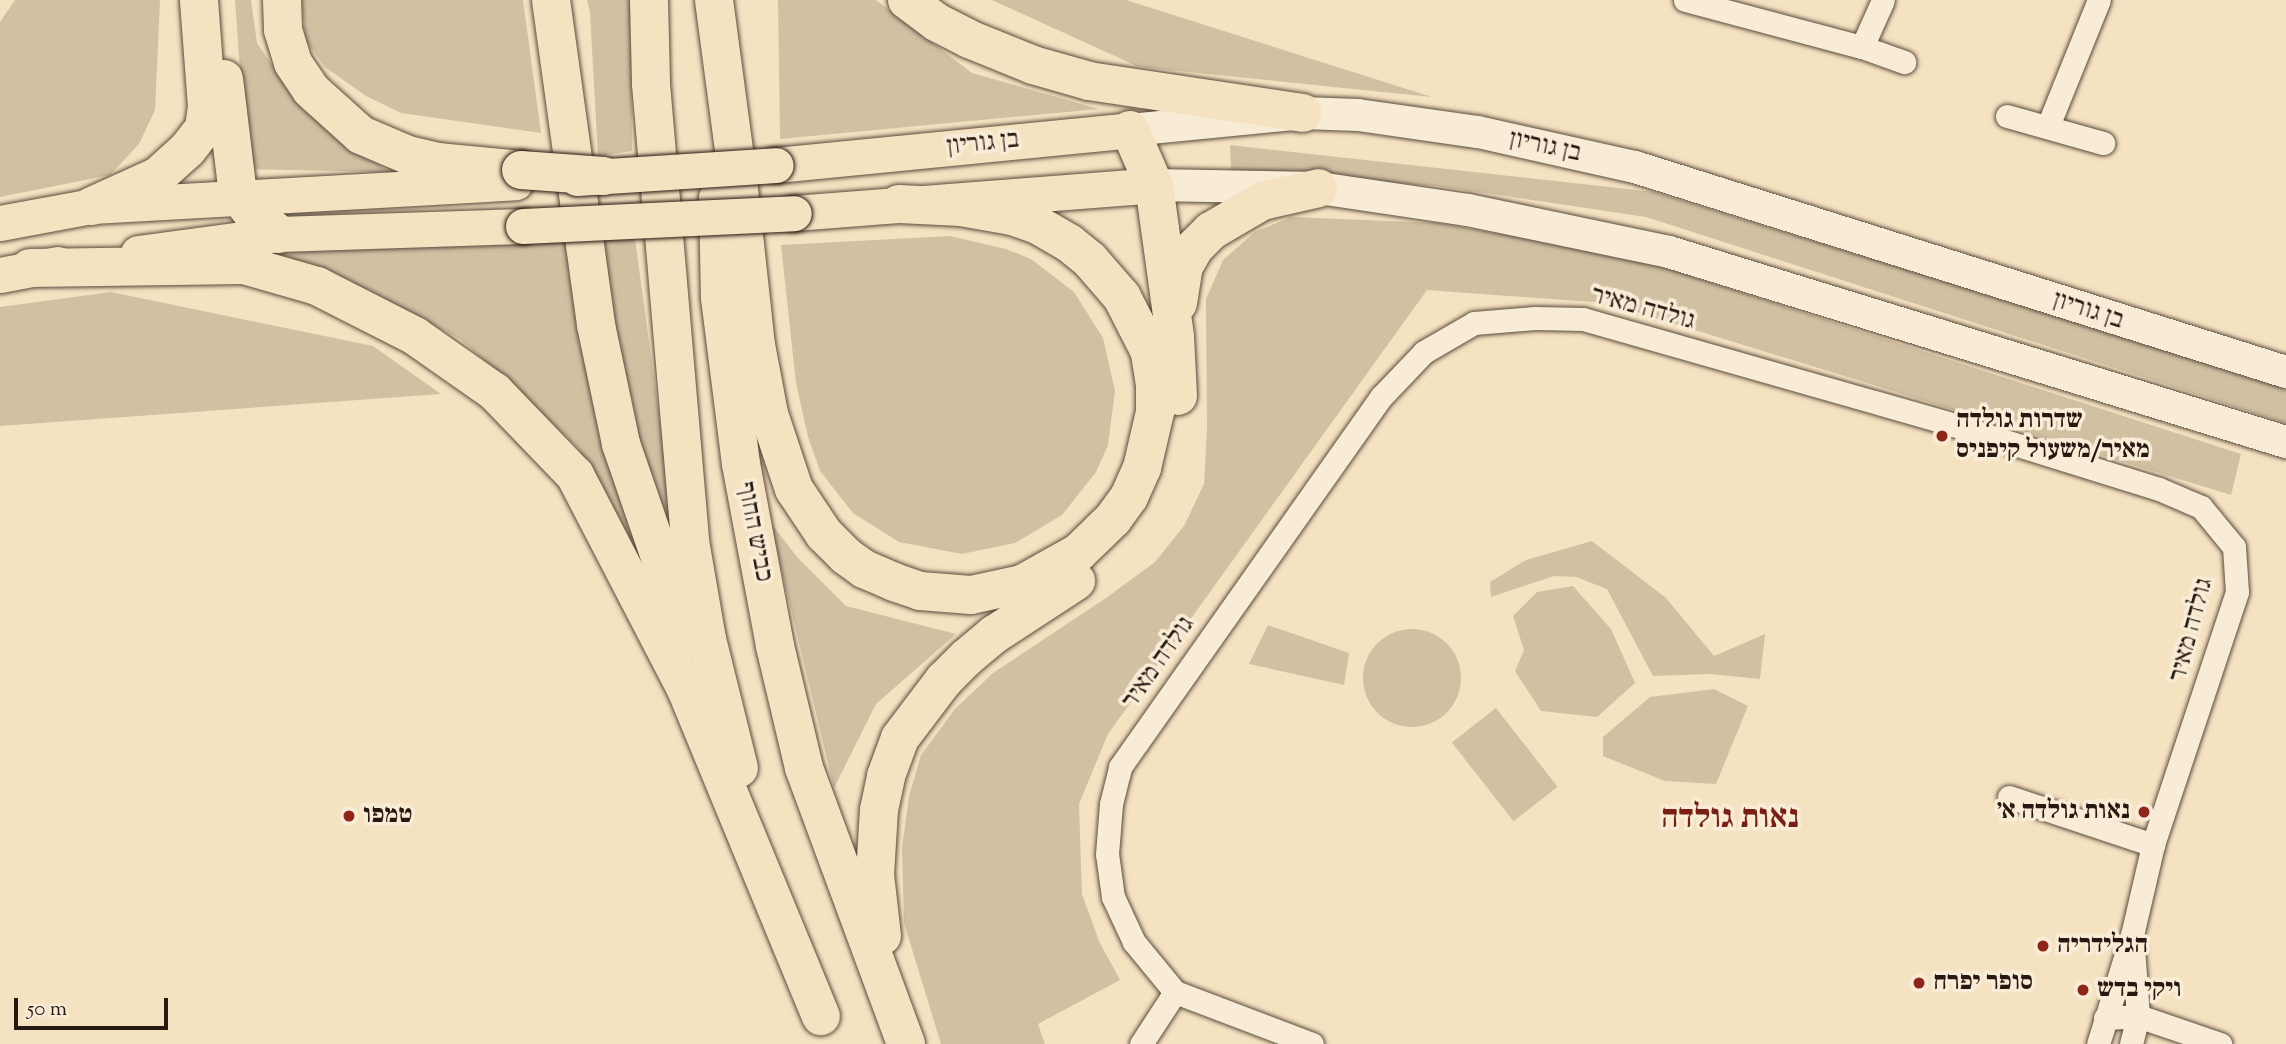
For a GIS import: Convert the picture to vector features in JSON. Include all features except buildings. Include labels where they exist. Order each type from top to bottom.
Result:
[{"type":"highway","points":[[92,206],[158,176],[187,150],[204,128],[206,107],[199,0]]},
{"type":"highway","points":[[215,0],[238,195],[252,213],[279,234]]},
{"type":"highway","points":[[282,0],[283,30],[293,63],[311,90],[361,135],[408,155],[438,162],[525,175],[604,176]]},
{"type":"highway","points":[[551,0],[596,325],[621,444],[756,836],[827,1030]]},
{"type":"highway","points":[[649,0],[651,84],[690,541],[707,639],[756,836]]},
{"type":"highway","points":[[714,0],[756,345],[769,414],[794,489],[824,534],[846,556],[864,569],[894,582],[920,591],[971,595],[1022,584],[1078,554],[1113,519],[1129,497],[1142,468],[1155,412],[1155,385],[1150,352],[1138,324],[1116,289],[1090,260],[1069,243],[1038,225],[1012,216],[961,207],[899,204]]},
{"type":"highway","name":"כביש החוף","points":[[714,0],[720,298],[741,464],[775,646],[804,768],[906,1044]]},
{"type":"highway","points":[[907,0],[936,22],[969,39],[1033,65],[1089,80],[1304,113]]},
{"type":"highway","points":[[888,994],[875,875],[876,843],[886,776],[900,738],[935,690],[966,657],[995,634],[1092,572],[1130,535],[1149,509],[1164,476],[1178,415],[1175,337],[1154,185],[1130,130]]},
{"type":"highway","points":[[1175,337],[1179,288],[1184,266],[1195,247],[1212,231],[1250,206],[1290,192],[1319,188]]},
{"type":"highway","points":[[15,271],[244,265],[317,286],[403,329],[495,393],[575,475],[686,689],[827,1030]]},
{"type":"main road","name":"בן גוריון","points":[[604,176],[776,165],[1304,113],[1358,115],[1478,132],[1635,167],[2286,372]]},
{"type":"main road","points":[[0,223],[92,206],[525,175]]},
{"type":"main road","points":[[15,271],[279,234],[794,213],[1154,185],[1319,188],[1468,210],[1669,252],[2286,442]]},
{"type":"street","points":[[1685,0],[1862,47],[1904,62]]},
{"type":"street","points":[[1862,47],[1883,0]]},
{"type":"street","points":[[2048,126],[2099,0]]},
{"type":"street","points":[[2007,116],[2103,143]]},
{"type":"street","name":"גולדה מאיר","points":[[1312,1044],[1175,992],[1134,942],[1114,897],[1107,854],[1111,804],[1120,767],[1381,397],[1424,352],[1474,324],[1535,318],[1583,319],[1947,423],[2159,489],[2201,507],[2234,547],[2237,592],[2153,845],[2132,935],[2097,1044]]},
{"type":"street","points":[[2009,797],[2153,845]]},
{"type":"street","name":"גולדה מאיר","points":[[2131,1044],[2138,1016],[2132,935]]},
{"type":"street","points":[[1140,1044],[1175,992]]},
{"type":"street","points":[[2105,1018],[2138,1016],[2220,1044]]},
{"type":"shaded area","points":[[15,0],[160,0],[155,110],[139,144],[110,175],[0,197],[0,22]]},
{"type":"shaded area","points":[[235,0],[251,0],[257,43],[303,110],[389,172],[247,169]]},
{"type":"shaded area","points":[[302,0],[523,0],[541,133],[401,113],[366,96],[325,67],[305,40]]},
{"type":"shaded area","points":[[587,0],[631,0],[632,151],[598,156]]},
{"type":"shaded area","points":[[778,0],[876,0],[972,73],[1099,109],[780,139]]},
{"type":"shaded area","points":[[992,0],[1126,0],[1432,97],[1139,67]]},
{"type":"shaded area","points":[[1230,145],[1654,192],[2286,387],[2286,423],[1646,217],[1438,186],[1231,172]]},
{"type":"shaded area","points":[[1291,217],[1438,223],[1631,257],[2241,454],[2231,495],[1607,303],[1427,290],[1108,734],[1079,804],[1082,894],[1099,941],[1120,980],[1038,1024],[1045,1044],[941,1044],[904,923],[902,848],[909,796],[921,755],[955,709],[993,673],[1155,562],[1184,526],[1204,484],[1207,429],[1206,299],[1223,260],[1255,232]]},
{"type":"shaded area","points":[[950,236],[1006,249],[1031,259],[1074,292],[1103,338],[1115,391],[1108,445],[1096,472],[1062,515],[1015,543],[962,554],[899,542],[853,513],[820,471],[808,437],[796,383],[781,245]]},
{"type":"shaded area","points":[[565,238],[677,641],[627,535],[578,448],[509,381],[460,339],[359,286],[246,249]]},
{"type":"shaded area","points":[[598,238],[635,239],[681,576],[631,415]]},
{"type":"shaded area","points":[[111,292],[373,346],[441,394],[0,426],[0,307]]},
{"type":"shaded area","points":[[770,522],[798,558],[846,606],[956,634],[876,704],[834,788]]},
{"type":"shaded area","points":[[1592,541],[1666,598],[1714,656],[1765,634],[1760,679],[1710,674],[1653,676],[1607,589],[1576,577],[1554,576],[1491,597],[1490,582],[1526,560]]},
{"type":"shaded area","points":[[1573,586],[1611,629],[1635,683],[1597,717],[1541,711],[1515,671],[1524,650],[1513,616],[1537,592]]},
{"type":"shaded area","points":[[1268,625],[1349,653],[1344,685],[1249,664]]},
{"type":"shaded area","points":[[1412,629],[1431,633],[1447,643],[1457,659],[1461,678],[1457,697],[1447,713],[1431,723],[1412,727],[1393,723],[1377,713],[1367,697],[1363,678],[1367,659],[1377,643],[1393,633]]},
{"type":"shaded area","points":[[1714,689],[1748,706],[1716,784],[1665,781],[1603,756],[1603,737],[1650,697]]},
{"type":"shaded area","points":[[1496,708],[1558,787],[1513,821],[1452,742]]},
{"type":"place","name":"שדרות גולדה מאיר/משעול קיפניס","points":[[1942,436]]},
{"type":"place","name":"נאות גולדה א׳","points":[[2144,812]]},
{"type":"place","name":"טמפו","points":[[349,816]]},
{"type":"place","name":"הגלידריה","points":[[2043,946]]},
{"type":"place","name":"סופר יפרח","points":[[1919,983]]},
{"type":"place","name":"ויקי בדש","points":[[2083,990]]},
{"type":"district","name":"נאות גולדה","points":[[1730,820]]}]
